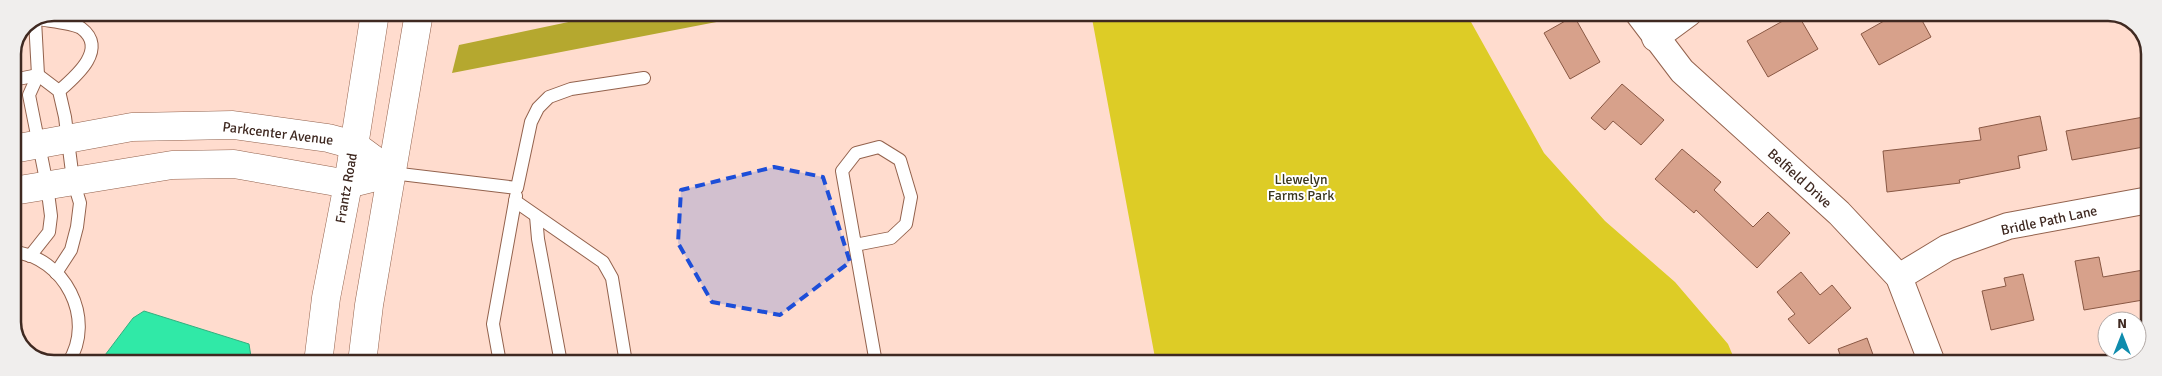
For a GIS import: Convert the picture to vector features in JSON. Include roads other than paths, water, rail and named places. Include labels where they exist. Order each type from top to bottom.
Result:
[{"type":"street","name":"Frantz Road","points":[[319,354],[326,298],[348,184],[374,21]]},
{"type":"street","points":[[363,354],[369,305],[418,21]]},
{"type":"street","name":"Belfield Drive","points":[[1644,22],[1682,71],[1839,213],[1899,277],[1929,355]]},
{"type":"street","points":[[1655,38],[1677,22]]},
{"type":"street","name":"Parkcenter Avenue","points":[[26,147],[132,127],[233,125],[328,138],[354,145],[392,173]]},
{"type":"street","points":[[21,189],[172,165],[234,164],[348,184],[392,173]]},
{"type":"street","name":"Bridle Path Lane","points":[[1899,277],[1947,248],[2008,226],[2140,202]]},
{"type":"lane","points":[[52,21],[80,27],[90,38],[92,53],[80,73],[59,91]]},
{"type":"lane","points":[[35,27],[38,75],[29,94],[26,147],[80,203],[77,227],[71,250],[56,273]]},
{"type":"lane","points":[[21,78],[38,75],[59,91],[65,118],[66,139],[60,182],[48,232],[30,256]]},
{"type":"lane","points":[[498,354],[493,324],[517,188],[531,122],[538,108],[549,97],[571,89],[644,78]]},
{"type":"lane","points":[[855,245],[892,238],[906,224],[911,197],[900,160],[879,147],[856,153],[842,171],[855,245],[874,354]]},
{"type":"lane","points":[[392,173],[517,188]]},
{"type":"lane","points":[[515,201],[603,262],[612,278],[625,354]]},
{"type":"lane","points":[[536,216],[538,239],[559,354]]},
{"type":"lane","points":[[21,254],[42,262],[56,273],[71,292],[79,319],[76,347],[72,354]]},
{"type":"park label","name":"Llewelyn Farms Park","points":[[1301,187]]}]
